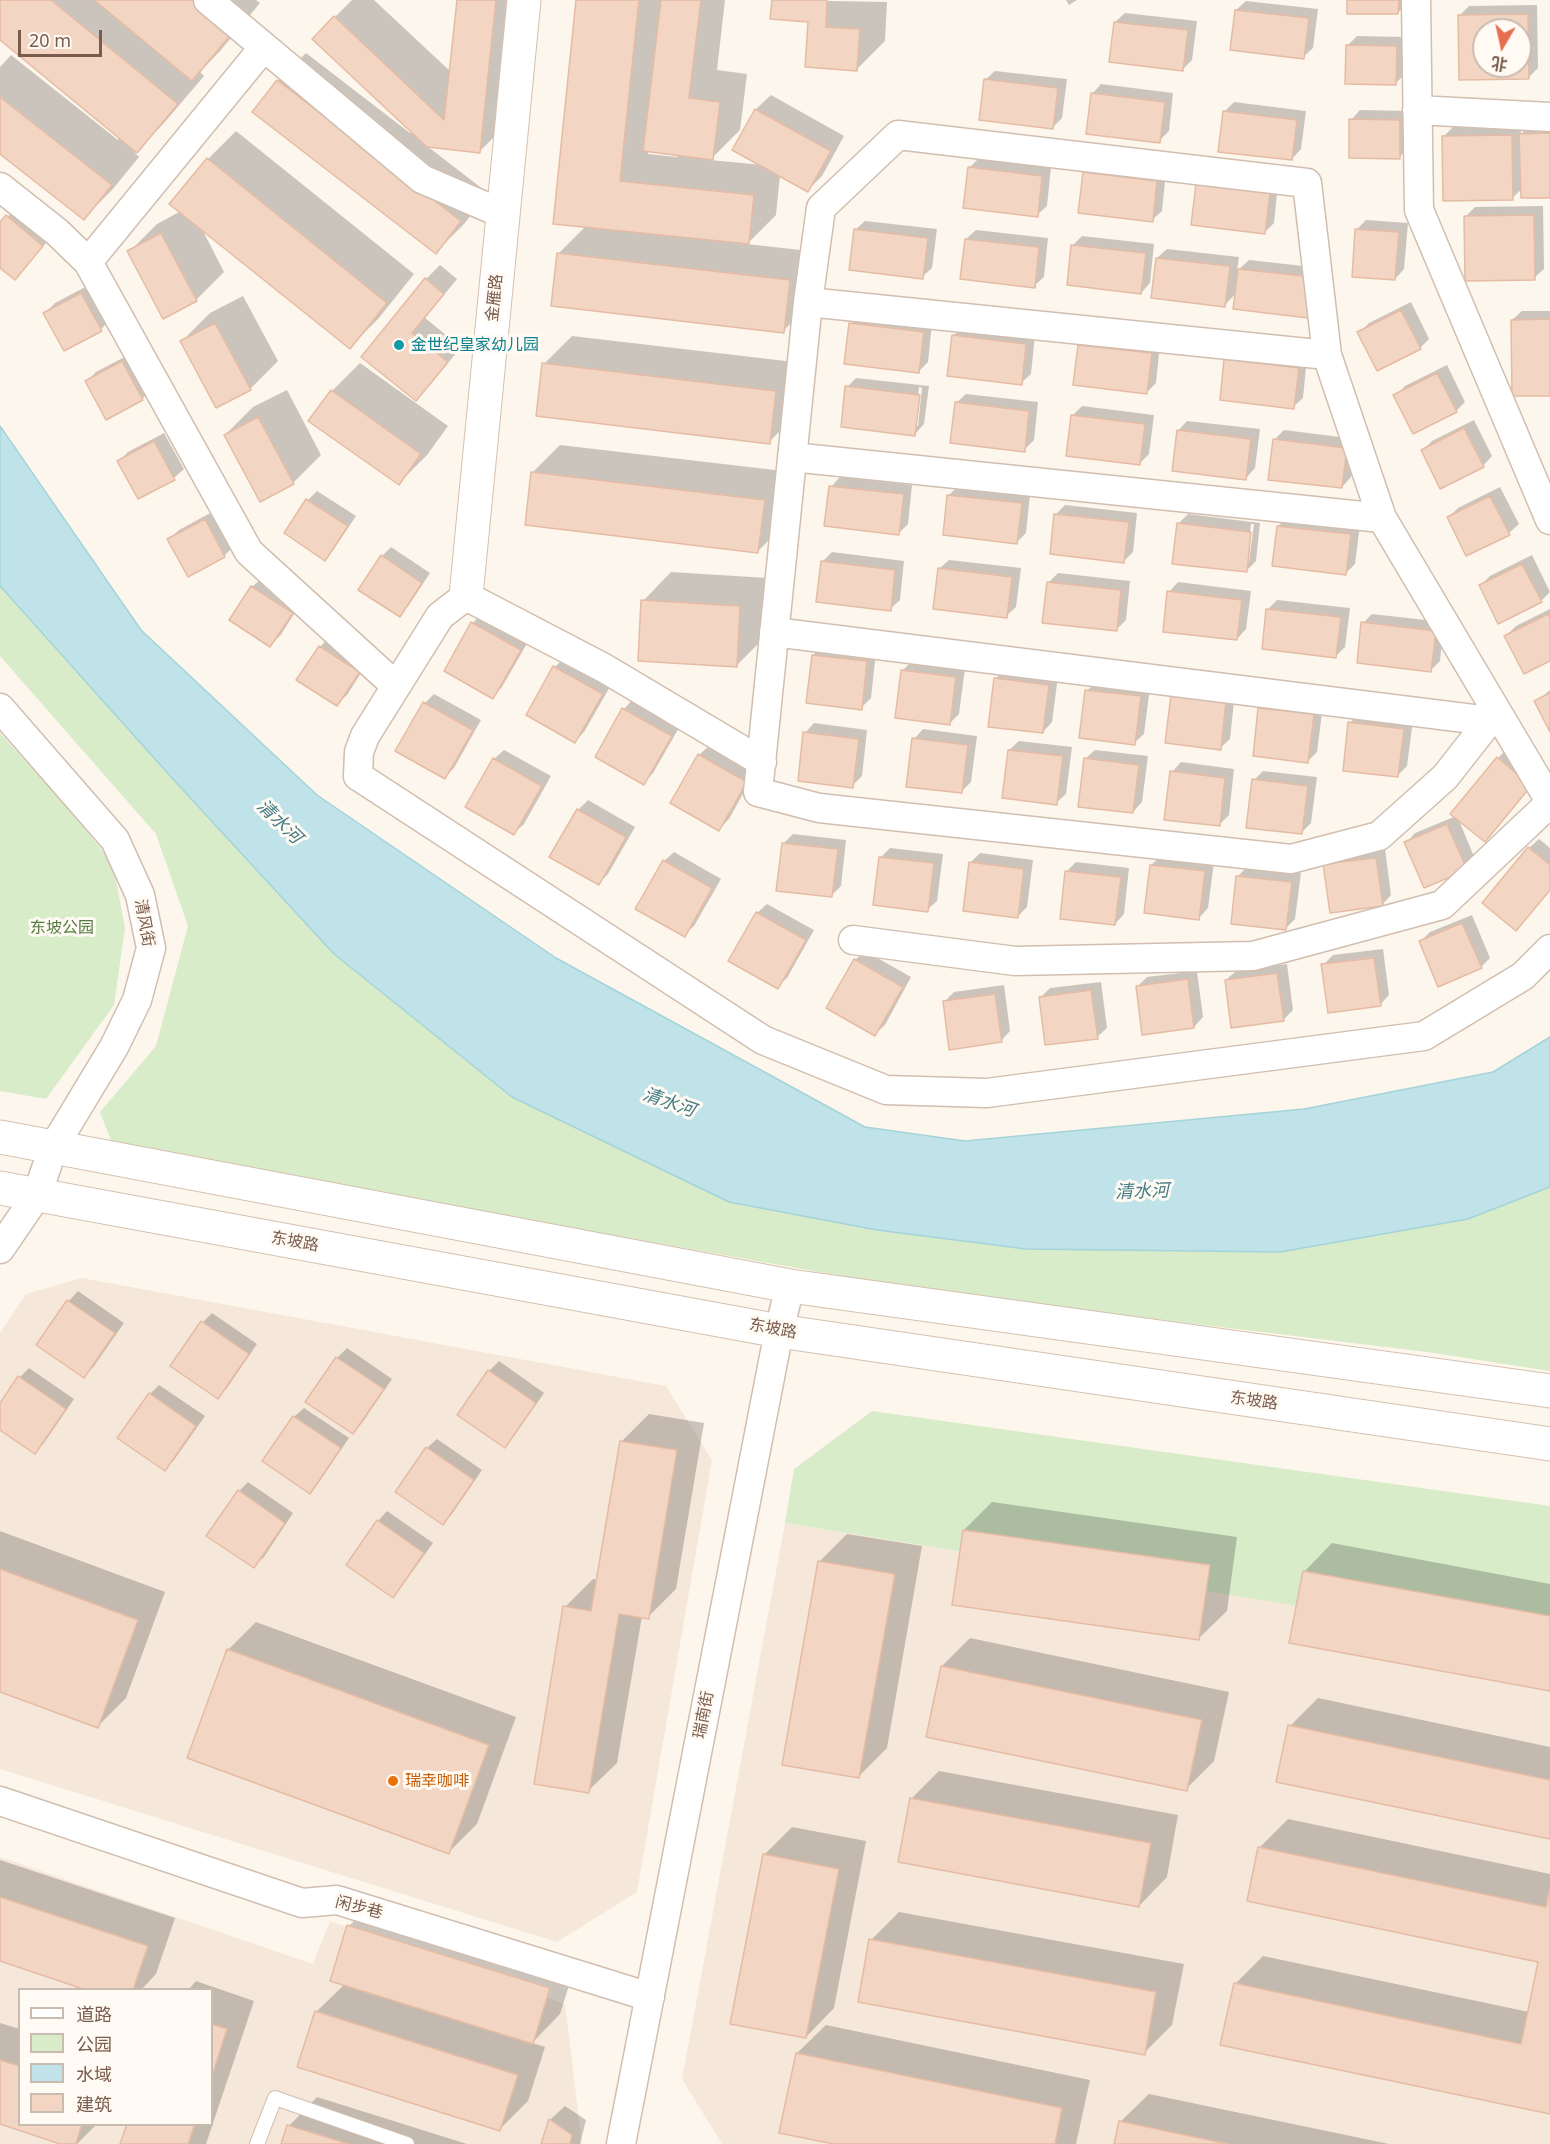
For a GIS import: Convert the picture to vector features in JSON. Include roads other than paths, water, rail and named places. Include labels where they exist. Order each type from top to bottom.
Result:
[{"type":"main road","name":"金雁路","points":[[466,596],[524,0]]},
{"type":"main road","points":[[0,1137],[790,1286],[1550,1391]]},
{"type":"main road","name":"东坡路","points":[[0,1188],[779,1331],[1550,1444]]},
{"type":"street","points":[[208,0],[422,179],[503,214]]},
{"type":"street","points":[[1416,0],[1419,210],[1550,520]]},
{"type":"street","points":[[88,262],[264,47]]},
{"type":"street","points":[[1417,110],[1550,117]]},
{"type":"street","points":[[774,632],[1489,722],[1445,777],[1379,836],[1291,859],[819,808],[758,792],[762,762],[774,632],[808,302],[821,208],[898,135],[1307,183],[1326,355],[1382,518],[1550,802],[1442,905],[1253,956],[1015,961],[853,940]]},
{"type":"street","points":[[0,187],[57,232],[88,262],[249,552],[396,687]]},
{"type":"street","points":[[808,302],[1326,355]]},
{"type":"street","points":[[792,458],[1382,518]]},
{"type":"street","points":[[762,762],[604,668],[466,596],[440,616],[365,736],[358,752],[358,776],[763,1040],[886,1090],[987,1093],[1424,1036],[1523,976],[1550,949]]},
{"type":"street","name":"清风街","points":[[0,708],[115,840],[140,896],[151,948],[133,1010],[114,1047],[53,1148],[37,1195],[0,1249]]},
{"type":"street","name":"瑞南街","points":[[621,2144],[779,1331],[790,1286]]},
{"type":"street","name":"闲步巷","points":[[0,1801],[302,1903],[337,1899],[650,1997]]},
{"type":"lane","points":[[257,2144],[275,2098],[407,2144]]},
{"type":"water","name":"清水河","points":[[0,426],[141,630],[317,795],[556,958],[865,1127],[965,1141],[1304,1109],[1493,1072],[1550,1037],[1550,1187],[1468,1219],[1280,1252],[1026,1249],[877,1230],[729,1202],[512,1097],[334,954],[0,586]]},
{"type":"place","name":"金世纪皇家幼儿园","points":[[399,345]]},
{"type":"place","name":"瑞幸咖啡","points":[[393,1781]]},
{"type":"park label","name":"东坡公园","points":[[62,928]]}]
